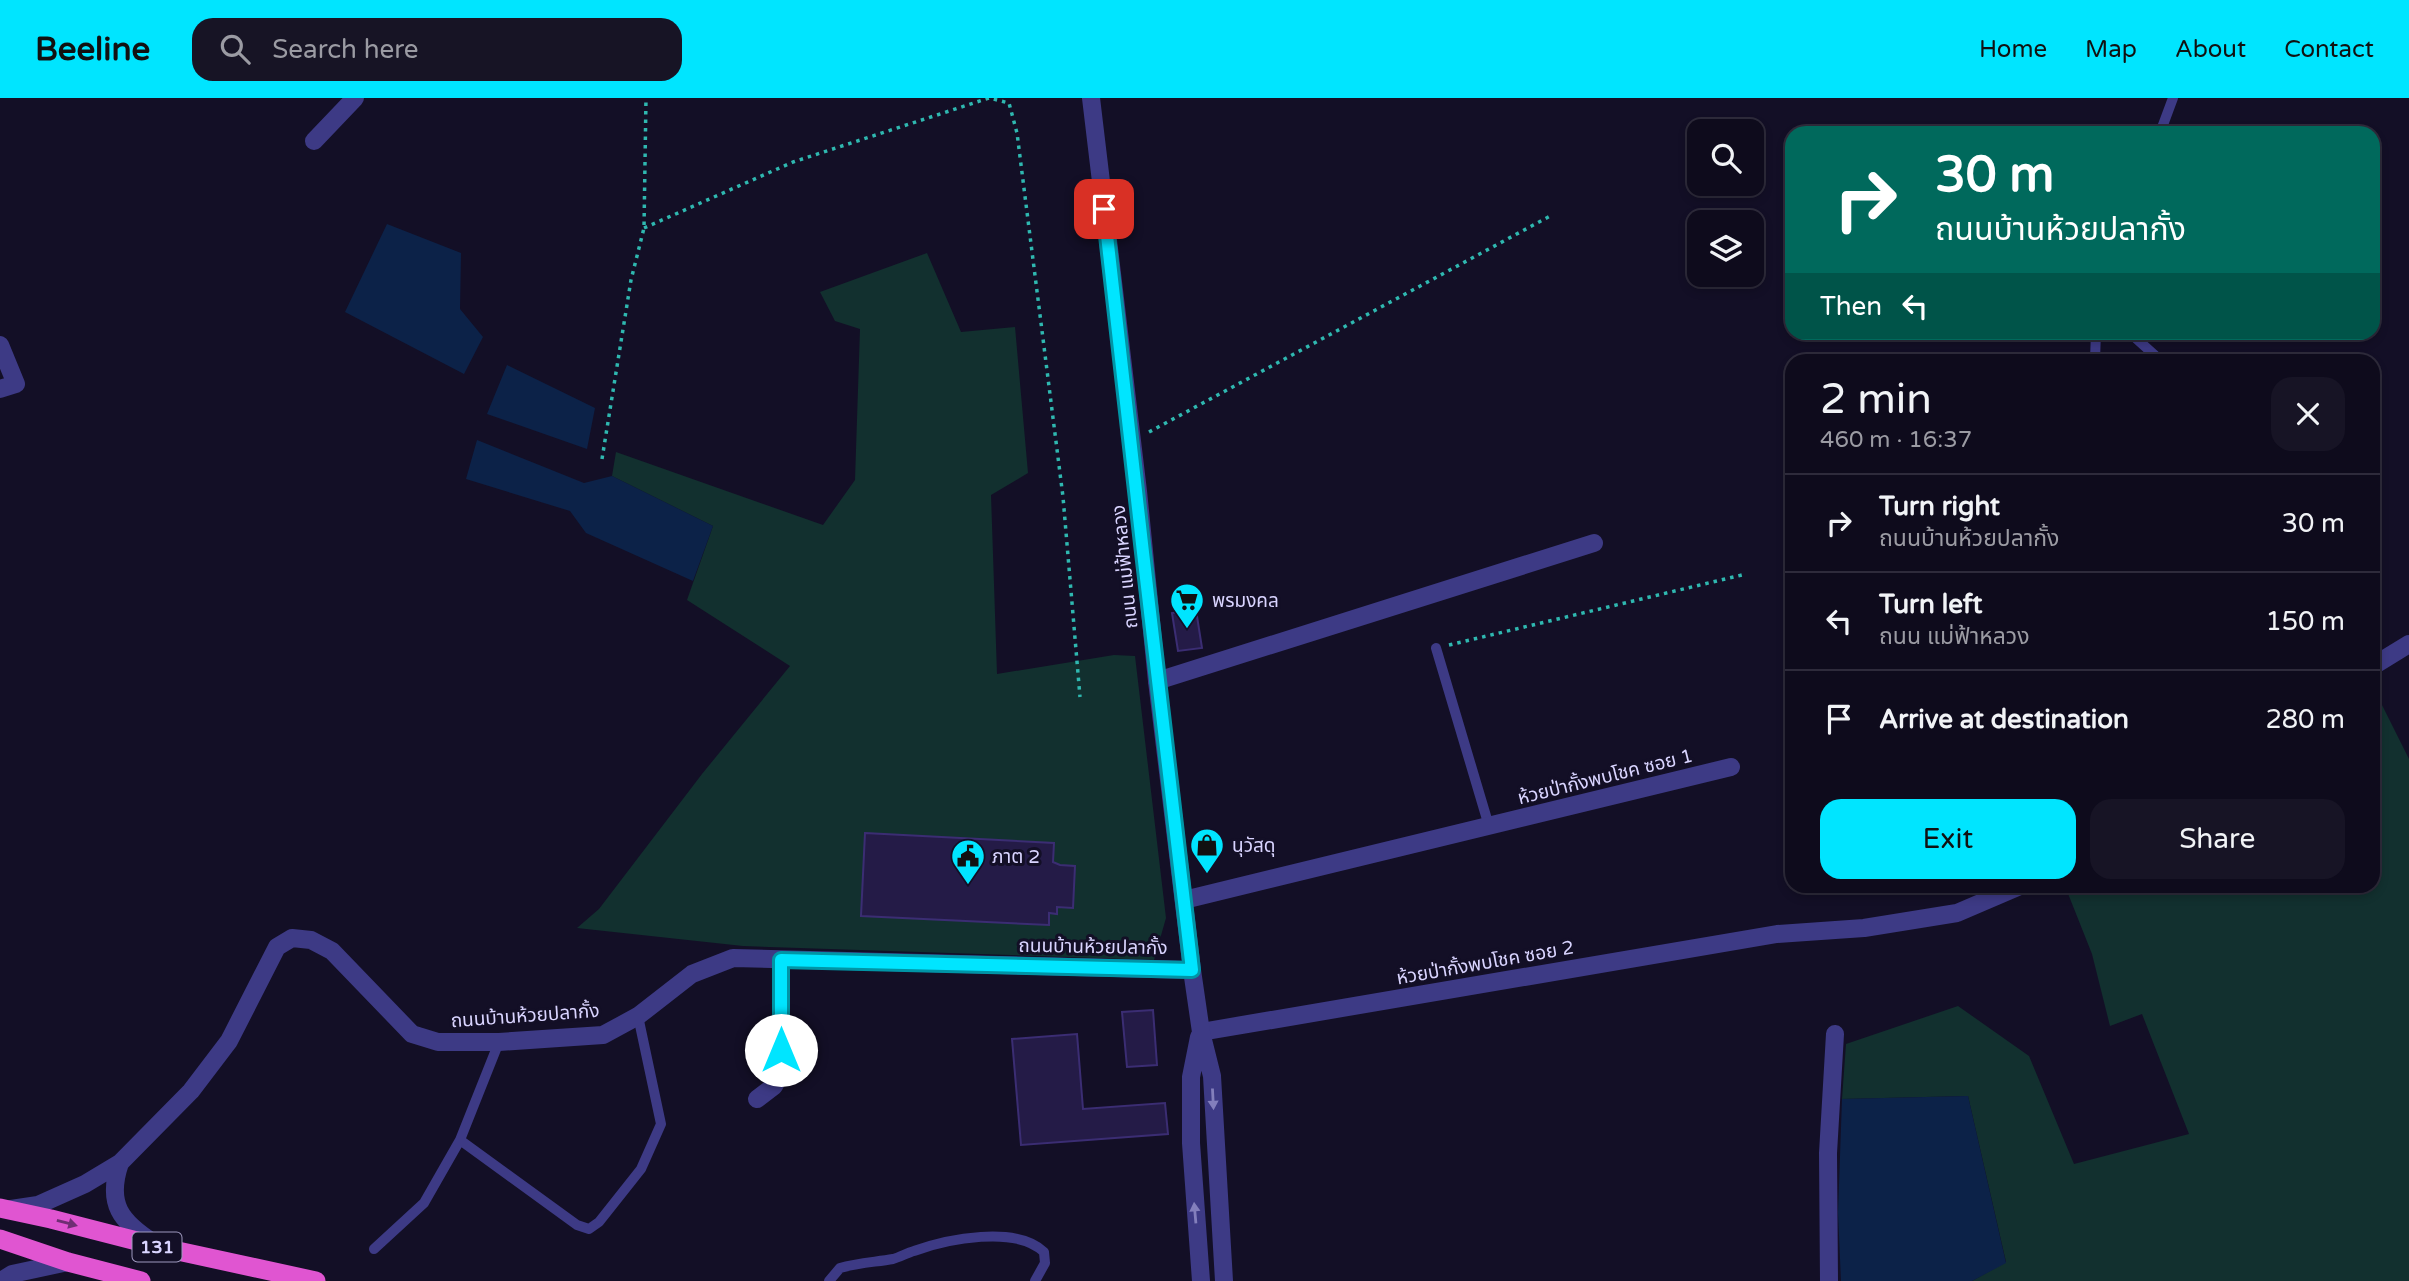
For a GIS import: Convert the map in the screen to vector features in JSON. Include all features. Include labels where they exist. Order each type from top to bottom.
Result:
[{"type":"highway","name":"131","points":[[3,1209],[316,1281]]},
{"type":"highway","name":"131","points":[[0,1239],[68,1262],[141,1281]]},
{"type":"street","points":[[314,141],[355,98]]},
{"type":"street","name":"ถนน แม่ฟ้าหลวง","points":[[1091,98],[1200,1032]]},
{"type":"street","points":[[0,345],[16,384],[0,389]]},
{"type":"street","points":[[1157,681],[1594,542]]},
{"type":"street","points":[[2380,662],[2409,644]]},
{"type":"street","name":"ห้วยป่ากั้งพบโชค ซอย 1","points":[[1184,900],[1731,767]]},
{"type":"street","name":"ห้วยป่ากั้งพบโชค ซอย 2","points":[[1200,1032],[1777,934],[1864,929],[1958,913],[2004,893]]},
{"type":"street","name":"ถนนบ้านห้วยปลากั้ง","points":[[3,1209],[38,1205],[85,1184],[120,1163],[191,1091],[229,1041],[277,947],[292,938],[312,940],[332,951],[412,1034],[438,1042],[499,1042],[603,1035],[638,1016],[692,974],[733,958],[1192,970]]},
{"type":"street","points":[[757,1099],[774,1086],[781,1073],[781,960]]},
{"type":"street","points":[[1200,1032],[1191,1077],[1191,1143],[1201,1281]]},
{"type":"street","points":[[1200,1032],[1212,1076],[1224,1281]]},
{"type":"street","points":[[1829,1281],[1828,1153],[1835,1034]]},
{"type":"street","points":[[120,1163],[114,1181],[118,1210],[131,1229],[164,1248]]},
{"type":"street","points":[[1,1281],[12,1274],[68,1262]]},
{"type":"lane","points":[[2163,126],[2173,98]]},
{"type":"lane","points":[[2138,340],[2153,354]]},
{"type":"lane","points":[[1436,648],[1489,826]]},
{"type":"lane","points":[[460,1140],[577,1225],[589,1229],[600,1222],[641,1169],[660,1124],[638,1016]]},
{"type":"lane","points":[[374,1249],[424,1203],[460,1140],[499,1042]]},
{"type":"lane","points":[[830,1281],[840,1268],[896,1258],[915,1250],[972,1237],[1026,1240],[1037,1245],[1044,1252],[1045,1263],[1035,1281]]},
{"type":"path","points":[[602,459],[631,280],[644,228],[646,98]]},
{"type":"path","points":[[644,228],[793,162],[989,98],[1009,103],[1017,133],[1063,497],[1080,697]]},
{"type":"path","points":[[1132,441],[1552,215]]},
{"type":"path","points":[[1436,648],[1746,575]]},
{"type":"green space","points":[[927,253],[961,332],[1015,327],[1028,473],[991,495],[997,674],[1114,655],[1135,656],[1166,918],[1154,960],[743,946],[577,928],[599,909],[702,774],[790,666],[687,600],[713,526],[612,476],[616,452],[823,525],[855,480],[860,329],[835,321],[820,292]]},
{"type":"green space","points":[[2380,701],[2409,759],[2409,1281],[1972,1281],[2006,1262],[1968,1096],[1842,1099],[1846,1044],[1958,1006],[2029,1056],[2074,1164],[2189,1134],[2142,1014],[2110,1026],[2092,954],[2068,893],[2380,893]]},
{"type":"water","points":[[387,224],[461,253],[460,309],[483,337],[464,374],[345,312]]},
{"type":"water","points":[[507,365],[595,408],[587,449],[487,414]]},
{"type":"water","points":[[477,440],[584,483],[612,476],[713,526],[693,581],[586,533],[570,511],[466,479]]},
{"type":"water","points":[[1968,1096],[2006,1263],[1972,1281],[1841,1281],[1838,1213],[1842,1099]]},
{"type":"building","name":"พรมงคล","points":[[1196,610],[1202,648],[1178,651],[1172,613]]},
{"type":"building","name":"ภาต 2","points":[[865,833],[1054,843],[1053,862],[1075,866],[1073,908],[1057,907],[1057,914],[1049,913],[1049,925],[861,916]]},
{"type":"building","points":[[1153,1010],[1157,1065],[1127,1067],[1122,1012]]},
{"type":"building","points":[[1077,1034],[1083,1109],[1165,1103],[1168,1134],[1021,1145],[1012,1039]]},
{"type":"place","name":"พรมงคล","points":[[1187,630]]},
{"type":"place","name":"นุวัสดุ","points":[[1207,875]]},
{"type":"place","name":"ภาต 2","points":[[968,886]]},
{"type":"route","points":[[781,1050],[781,960],[1192,970],[1104,209]]}]
